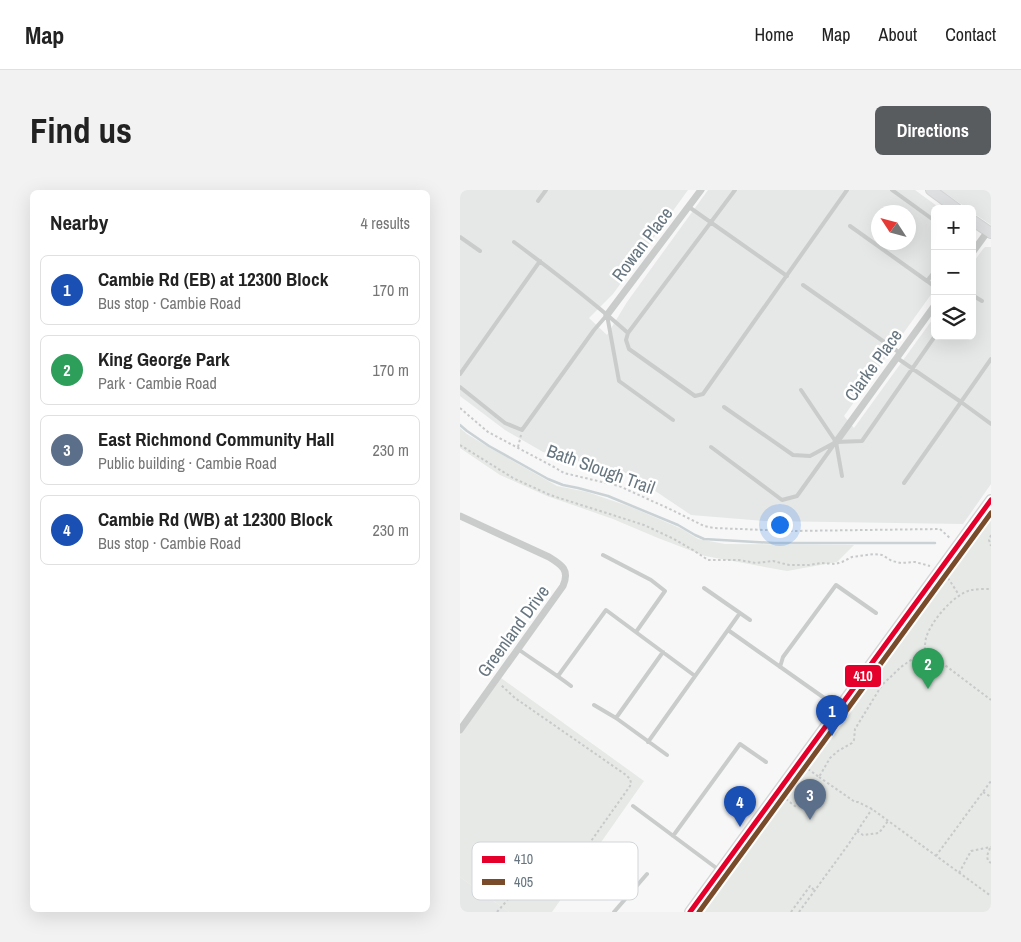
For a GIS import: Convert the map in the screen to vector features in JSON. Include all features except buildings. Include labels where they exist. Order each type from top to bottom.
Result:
[{"type":"main road","points":[[931,190],[952,205]]},
{"type":"main road","points":[[976,223],[990,232]]},
{"type":"main road","points":[[690,912],[991,500]]},
{"type":"street","name":"Rowan Place","points":[[607,315],[689,207],[698,191]]},
{"type":"street","points":[[975,250],[990,232]]},
{"type":"street","name":"Clarke Place","points":[[836,442],[931,311]]},
{"type":"street","name":"Greenland Drive","points":[[460,516],[561,564],[566,579],[563,586],[460,730]]},
{"type":"lane","points":[[538,201],[546,190]]},
{"type":"lane","points":[[734,190],[628,333],[626,340],[629,349],[695,396],[703,394],[847,190]]},
{"type":"lane","points":[[892,190],[931,218]]},
{"type":"lane","points":[[689,207],[786,276]]},
{"type":"lane","points":[[850,226],[931,284]]},
{"type":"lane","points":[[460,237],[480,251]]},
{"type":"lane","points":[[514,242],[628,333]]},
{"type":"lane","points":[[460,374],[540,261]]},
{"type":"lane","points":[[927,281],[931,276]]},
{"type":"lane","points":[[803,285],[898,356],[912,369],[991,424]]},
{"type":"lane","points":[[973,295],[982,301]]},
{"type":"lane","points":[[607,315],[619,381],[673,420]]},
{"type":"lane","points":[[460,387],[506,423],[522,430],[594,330],[607,315]]},
{"type":"lane","points":[[724,407],[793,455],[810,456],[836,442],[862,441],[932,340]]},
{"type":"lane","points":[[904,483],[991,359]]},
{"type":"lane","points":[[800,390],[836,442],[842,476]]},
{"type":"lane","points":[[711,447],[782,500],[797,496],[836,442]]},
{"type":"lane","points":[[603,555],[651,580],[666,591],[636,632]]},
{"type":"lane","points":[[780,667],[784,657],[836,585],[876,613]]},
{"type":"lane","points":[[704,588],[750,620]]},
{"type":"lane","points":[[558,676],[606,610],[695,676]]},
{"type":"lane","points":[[648,742],[740,613]]},
{"type":"lane","points":[[728,630],[839,708]]},
{"type":"lane","points":[[518,649],[571,686]]},
{"type":"lane","points":[[616,718],[663,652]]},
{"type":"lane","points":[[594,705],[667,754]]},
{"type":"lane","points":[[673,836],[740,744],[766,762]]},
{"type":"lane","points":[[632,806],[720,870]]},
{"type":"lane","points":[[638,884],[646,874]]},
{"type":"lane","points":[[614,912],[624,900]]},
{"type":"path","name":"Bath Slough Trail","points":[[460,408],[488,432],[564,472],[619,486],[698,523],[714,528],[791,531],[940,529],[951,538]]},
{"type":"path","points":[[518,448],[522,430]]},
{"type":"path","points":[[460,445],[513,478],[550,495],[644,525],[674,539],[708,560],[738,560],[756,563],[774,561],[789,565],[808,565],[821,563],[835,564],[852,557],[874,554],[901,562],[915,562],[931,566]]},
{"type":"path","points":[[991,535],[989,540],[991,546]]},
{"type":"path","points":[[948,578],[959,595]]},
{"type":"path","points":[[819,777],[830,758],[838,750],[852,743],[855,729],[882,685],[901,667],[925,650],[926,638],[934,623],[950,602],[959,595],[972,590],[991,589]]},
{"type":"path","points":[[925,650],[991,700]]},
{"type":"path","points":[[500,683],[515,698],[626,776],[632,783],[590,842]]},
{"type":"path","points":[[808,768],[855,802],[872,809],[991,896]]},
{"type":"path","points":[[936,856],[991,781]]},
{"type":"path","points":[[983,792],[991,797]]},
{"type":"path","points":[[786,799],[796,807]]},
{"type":"path","points":[[799,912],[872,809]]},
{"type":"path","points":[[857,831],[863,835],[880,833],[888,821]]},
{"type":"path","points":[[959,873],[971,852],[991,848]]},
{"type":"path","points":[[991,848],[988,850],[987,856],[988,861],[991,863]]},
{"type":"path","points":[[791,912],[808,887],[810,886],[815,890]]},
{"type":"path","points":[[498,912],[508,900]]},
{"type":"shaded area","points":[[460,190],[688,190],[613,294],[589,318],[607,335],[627,302],[708,190],[915,190],[936,205],[931,205],[931,295],[844,416],[854,428],[931,322],[931,340],[976,340],[976,259],[985,247],[991,247],[991,484],[963,524],[765,521],[691,515],[630,474],[543,452],[505,430],[460,396]]},
{"type":"shaded area","points":[[941,190],[991,190],[991,225],[976,215],[976,205],[962,205]]},
{"type":"shaded area","points":[[460,428],[490,448],[557,486],[587,492],[631,507],[682,529],[698,539],[725,544],[854,545],[837,562],[787,571],[705,556],[613,519],[547,496],[500,475],[460,448]]},
{"type":"shaded area","points":[[991,516],[991,912],[701,912]]},
{"type":"shaded area","points":[[501,678],[644,781],[601,842],[472,842],[472,886],[460,877],[460,735]]},
{"type":"shaded area","points":[[460,877],[472,886],[472,900],[492,900],[509,912],[460,912]]},
{"type":"shaded area","points":[[492,900],[560,900],[552,912],[509,912]]},
{"type":"waterway","points":[[460,425],[489,446],[548,479],[563,485],[608,496],[678,525],[704,539],[774,543],[935,543]]},
{"type":"transit line","name":"410","points":[[690,912],[991,500]]},
{"type":"transit line","name":"405","points":[[699,912],[991,513]]},
{"type":"place","name":"King George Park","points":[[928,689]]},
{"type":"place","name":"Cambie Rd (EB) at 12300 Block","points":[[832,736]]},
{"type":"place","name":"East Richmond Community Hall","points":[[810,820]]},
{"type":"place","name":"Cambie Rd (WB) at 12300 Block","points":[[740,827]]}]
